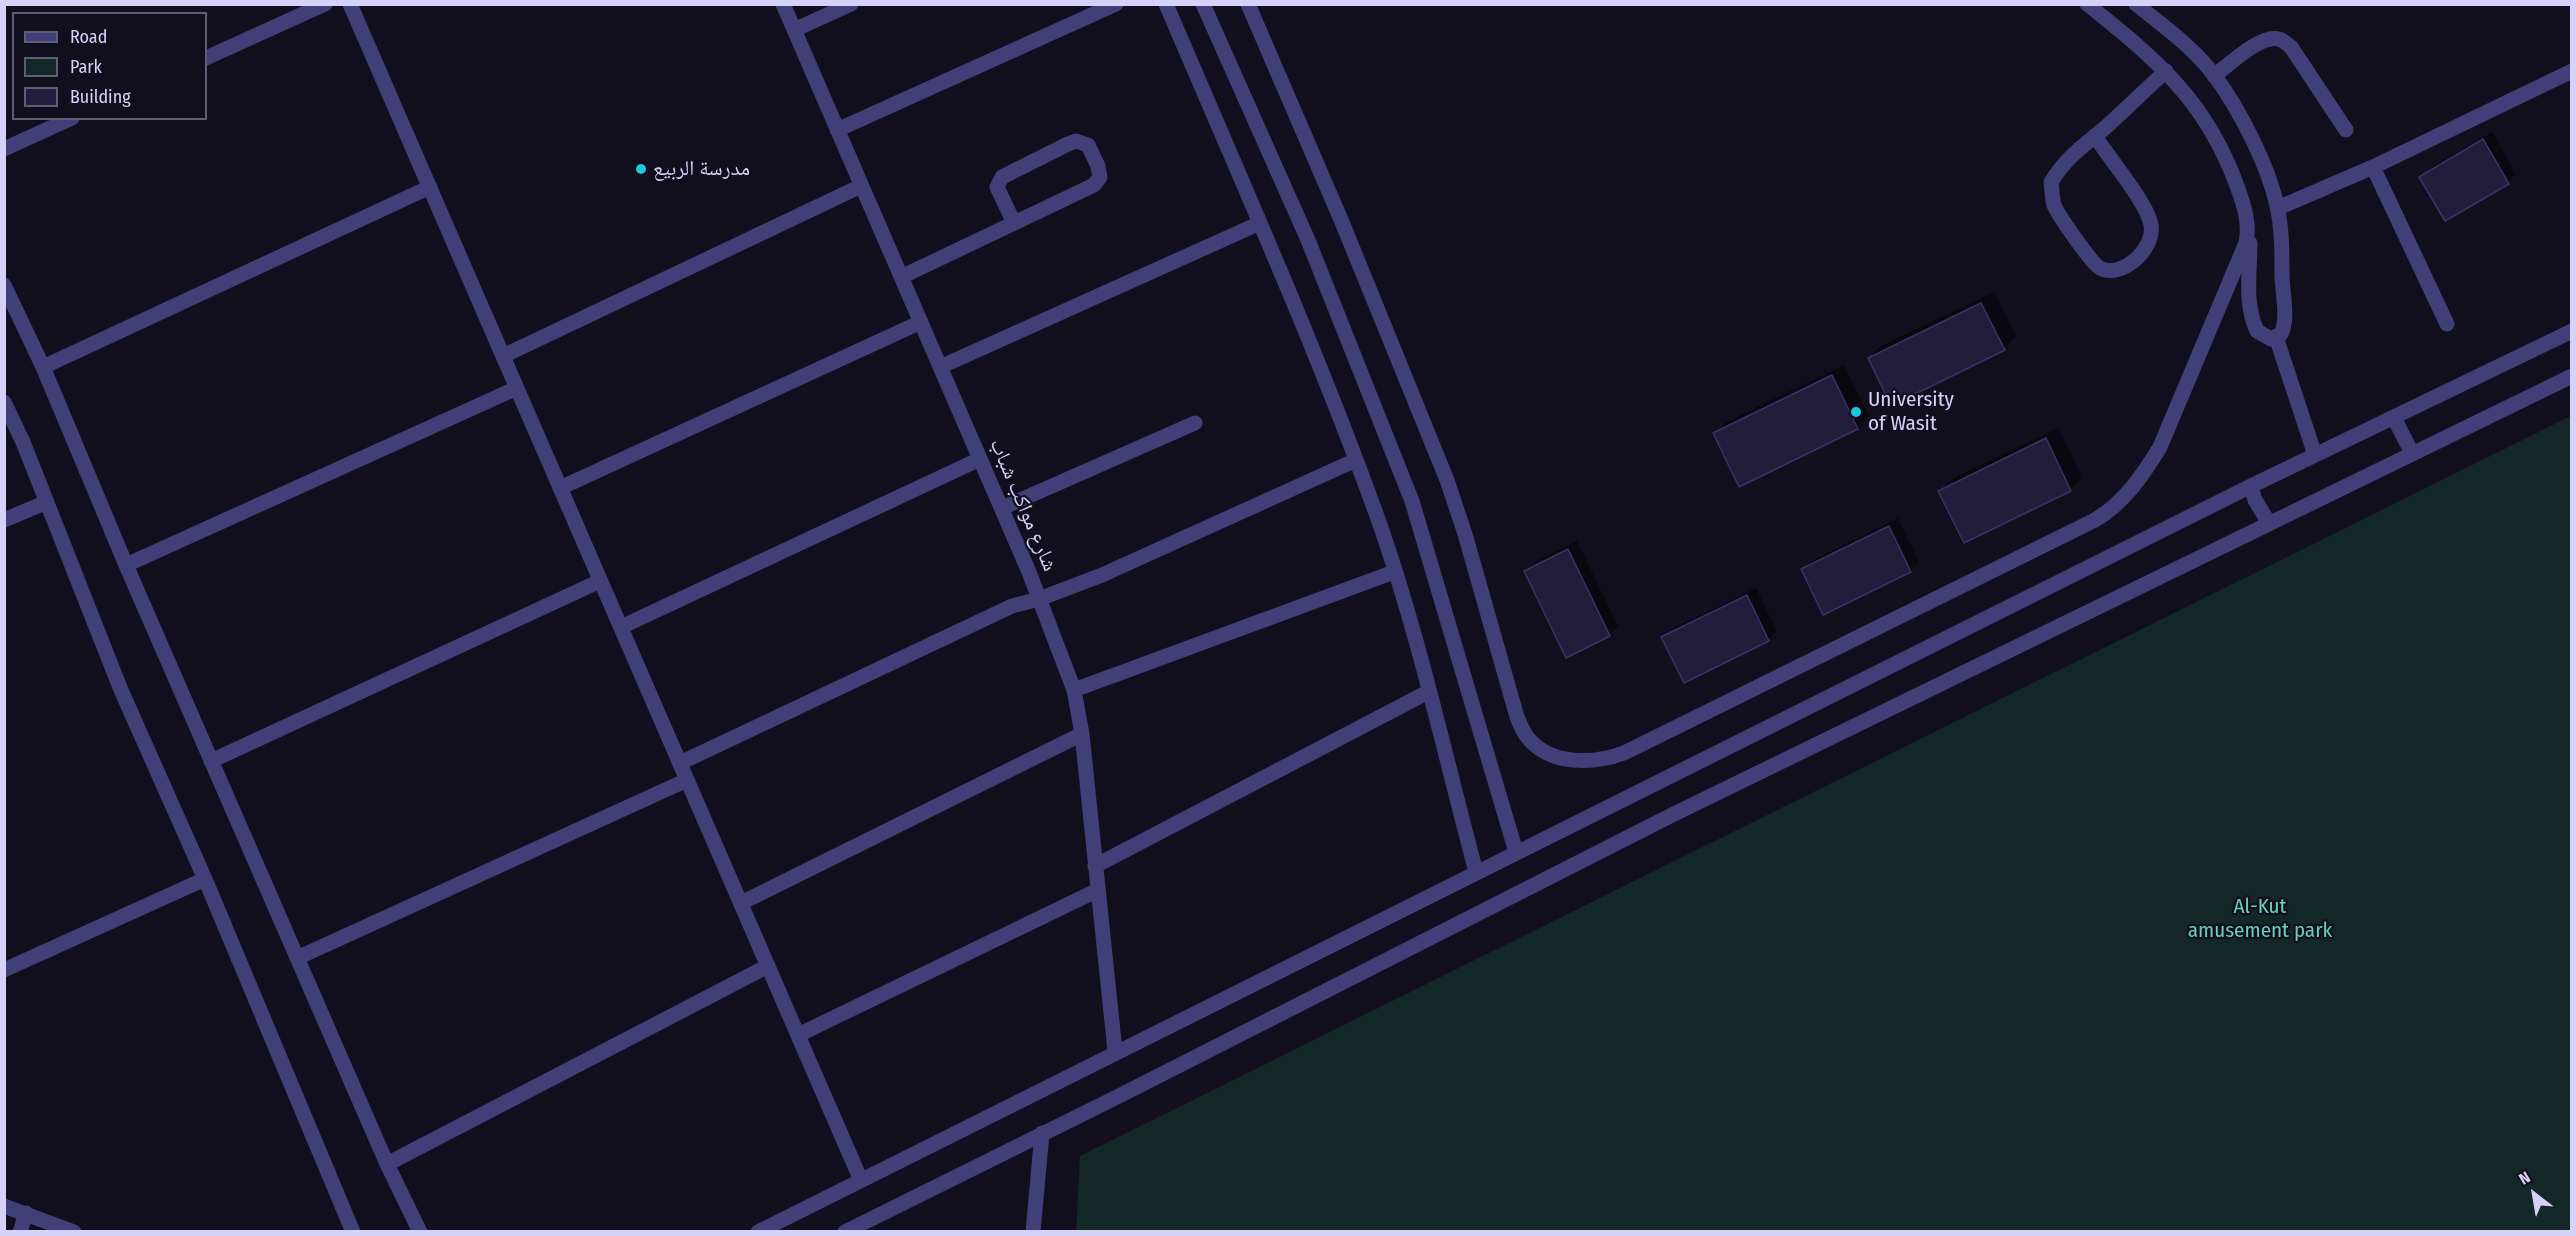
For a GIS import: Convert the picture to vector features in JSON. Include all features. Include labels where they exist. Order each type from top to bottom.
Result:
[{"type":"street","points":[[207,58],[325,4]]},
{"type":"street","points":[[350,4],[860,1178]]},
{"type":"street","name":"شارع مواكب شباب","points":[[783,4],[1002,508],[1040,598],[1074,690],[1082,734],[1115,1052]]},
{"type":"street","points":[[794,30],[851,4]]},
{"type":"street","points":[[837,130],[1116,4]]},
{"type":"street","points":[[1166,4],[1298,312],[1356,460],[1394,572],[1476,872]]},
{"type":"street","points":[[1203,4],[1308,240],[1412,501],[1516,852]]},
{"type":"street","points":[[1248,4],[1342,222],[1447,480],[1465,534],[1517,717],[1528,738],[1535,744],[1569,760],[1588,762],[1606,760],[1624,753],[2106,514],[2134,484],[2160,447],[2246,243],[2248,231]]},
{"type":"street","points":[[2087,4],[2149,54],[2166,71],[2188,96],[2228,159],[2243,203],[2248,231],[2248,290],[2254,323],[2263,336],[2271,339],[2276,337],[2283,329],[2284,320],[2277,208],[2262,161],[2246,129],[2214,76],[2183,43],[2136,4]]},
{"type":"street","points":[[2214,76],[2252,46],[2265,40],[2279,39],[2291,48],[2346,130]]},
{"type":"street","points":[[2095,136],[2151,222],[2152,239],[2144,252],[2128,265],[2113,271],[2100,268],[2069,229],[2054,204],[2051,182],[2063,162],[2166,71]]},
{"type":"street","points":[[2277,208],[2373,167],[2571,71]]},
{"type":"street","points":[[4,149],[68,120]]},
{"type":"street","points":[[901,277],[1014,223],[1097,182],[1100,177],[1098,166],[1088,146],[1082,142],[1068,144],[1002,177],[997,187],[1014,223]]},
{"type":"street","points":[[2373,167],[2446,324]]},
{"type":"street","points":[[503,356],[861,186]]},
{"type":"street","points":[[43,367],[430,187]]},
{"type":"street","points":[[940,367],[1260,223]]},
{"type":"street","points":[[4,285],[43,367],[126,565],[387,1164],[420,1232]]},
{"type":"street","points":[[560,488],[921,322]]},
{"type":"street","points":[[758,1232],[860,1178],[2251,486],[2571,331]]},
{"type":"street","points":[[2276,337],[2315,455]]},
{"type":"street","points":[[846,1232],[1672,815],[2571,376]]},
{"type":"street","points":[[126,565],[517,388]]},
{"type":"street","points":[[4,402],[47,502],[121,690],[205,879],[353,1232]]},
{"type":"street","points":[[2394,418],[2412,453]]},
{"type":"street","points":[[1002,508],[1195,423]]},
{"type":"street","points":[[621,627],[980,459]]},
{"type":"street","points":[[680,763],[1012,606],[1040,598],[1102,574],[1356,460]]},
{"type":"street","points":[[2251,486],[2255,500],[2269,523]]},
{"type":"street","points":[[4,520],[47,502]]},
{"type":"street","points":[[1074,690],[1394,572]]},
{"type":"street","points":[[211,761],[600,580]]},
{"type":"street","points":[[1095,866],[1428,692]]},
{"type":"street","points":[[741,903],[1082,734]]},
{"type":"street","points":[[297,958],[687,780]]},
{"type":"street","points":[[4,970],[205,879]]},
{"type":"street","points":[[798,1035],[1098,890]]},
{"type":"street","points":[[387,1164],[768,966]]},
{"type":"street","points":[[1033,1232],[1041,1133]]},
{"type":"street","points":[[4,1206],[74,1232]]},
{"type":"street","points":[[20,1232],[26,1213]]},
{"type":"green space","name":"Al-Kut amusement park","points":[[2571,416],[2571,1231],[1076,1231],[1080,1156]]},
{"type":"building","points":[[2483,139],[2509,184],[2445,221],[2419,177]]},
{"type":"building","points":[[1981,303],[2005,350],[1891,406],[1868,358]]},
{"type":"building","points":[[1832,375],[1858,429],[1739,487],[1713,433]]},
{"type":"building","points":[[2046,438],[2071,491],[1964,543],[1938,491]]},
{"type":"building","points":[[1889,526],[1911,572],[1823,615],[1801,569]]},
{"type":"building","points":[[1568,549],[1610,636],[1566,658],[1524,571]]},
{"type":"building","points":[[1747,595],[1769,641],[1684,683],[1661,637]]},
{"type":"place","name":"مدرسة الربيع","points":[[641,169]]},
{"type":"place","name":"University of Wasit","points":[[1856,412]]}]
